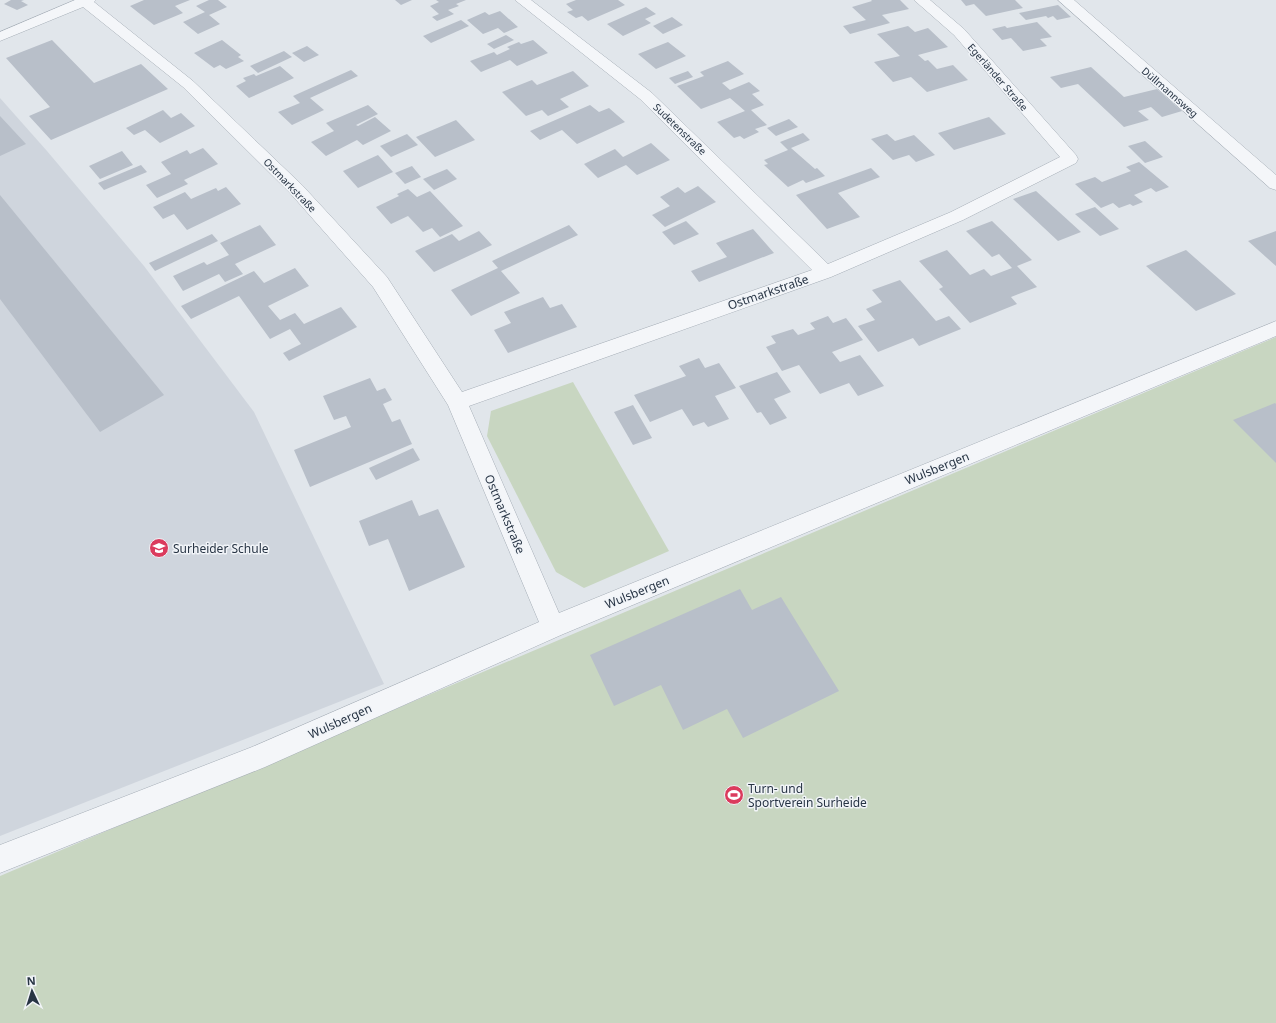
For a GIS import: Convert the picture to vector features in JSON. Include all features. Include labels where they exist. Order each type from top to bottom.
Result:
[{"type":"street","name":"Sudetenstraße","points":[[522,0],[646,96],[825,272]]},
{"type":"street","name":"Egerländer Straße","points":[[921,0],[959,32],[1070,159]]},
{"type":"street","name":"Düllmannsweg","points":[[1065,0],[1276,184]]},
{"type":"street","name":"Ostmarkstraße","points":[[87,1],[188,84],[296,189],[380,282],[457,402],[553,627]]},
{"type":"street","points":[[0,37],[87,1]]},
{"type":"street","name":"Ostmarkstraße","points":[[457,402],[825,272],[957,216],[1070,159]]},
{"type":"street","name":"Wulsbergen","points":[[0,860],[256,758],[553,627],[1276,328]]},
{"type":"shaded area","name":"Surheider Schule","points":[[0,98],[144,266],[254,412],[384,684],[0,836]]},
{"type":"green space","name":"Turn- und Sportverein Surheide","points":[[1276,337],[1276,1023],[0,1023],[0,876]]},
{"type":"green space","points":[[573,382],[669,551],[584,588],[556,572],[487,436],[491,411]]},
{"type":"building","points":[[11,0],[24,0],[21,1],[28,5],[17,10],[4,4]]},
{"type":"building","points":[[144,0],[190,0],[175,6],[183,13],[154,25],[130,6]]},
{"type":"building","points":[[209,0],[218,0],[227,7],[209,15],[220,24],[198,34],[183,22],[205,12],[196,6]]},
{"type":"building","points":[[395,0],[412,0],[401,5]]},
{"type":"building","points":[[436,0],[466,0],[456,4],[459,6],[448,10],[454,14],[437,21],[432,17],[439,14],[430,6],[439,2]]},
{"type":"building","points":[[576,0],[618,0],[625,5],[588,21],[582,16],[576,18],[567,12],[573,10],[566,4]]},
{"type":"building","points":[[871,0],[900,0],[909,9],[882,15],[890,23],[850,34],[843,26],[866,20],[852,7],[872,1]]},
{"type":"building","points":[[961,0],[1015,0],[1023,8],[986,16],[974,4],[966,6]]},
{"type":"building","points":[[1058,5],[1071,17],[1057,20],[1053,16],[1048,18],[1046,16],[1026,20],[1019,13]]},
{"type":"building","points":[[646,7],[656,14],[645,19],[651,23],[623,36],[607,24]]},
{"type":"building","points":[[500,11],[518,27],[504,33],[498,28],[483,34],[467,20],[485,12],[489,15]]},
{"type":"building","points":[[672,17],[683,25],[663,34],[653,26]]},
{"type":"building","points":[[461,20],[469,26],[431,43],[423,36]]},
{"type":"building","points":[[1037,22],[1052,37],[1040,39],[1047,46],[1023,51],[1011,38],[1002,40],[992,29],[1005,26],[1007,28]]},
{"type":"building","points":[[908,26],[915,32],[928,28],[948,47],[918,55],[925,61],[928,60],[937,69],[953,65],[968,80],[927,92],[911,77],[893,82],[874,62],[900,56],[877,34]]},
{"type":"building","points":[[506,35],[514,40],[494,49],[487,44]]},
{"type":"building","points":[[52,40],[94,83],[141,64],[168,89],[51,140],[29,116],[50,107],[6,58]]},
{"type":"building","points":[[222,40],[241,55],[238,57],[244,61],[226,69],[220,65],[214,68],[194,53]]},
{"type":"building","points":[[533,40],[548,53],[517,66],[510,60],[481,72],[470,61],[494,52],[497,55],[510,49],[507,47],[519,42],[521,44]]},
{"type":"building","points":[[668,42],[686,56],[656,69],[638,54]]},
{"type":"building","points":[[307,46],[319,55],[304,62],[292,53]]},
{"type":"building","points":[[284,51],[292,57],[258,73],[250,66]]},
{"type":"building","points":[[728,61],[744,74],[722,83],[730,90],[749,82],[760,91],[752,94],[764,105],[751,110],[767,125],[755,129],[759,132],[744,139],[740,136],[734,138],[717,122],[745,111],[730,98],[701,109],[677,86],[704,76],[700,72]]},
{"type":"building","points":[[280,66],[294,78],[249,98],[236,86],[246,81],[243,78],[254,74],[256,76]]},
{"type":"building","points":[[1091,67],[1124,97],[1157,89],[1182,111],[1162,117],[1151,107],[1138,111],[1149,120],[1124,127],[1078,84],[1061,88],[1050,77]]},
{"type":"building","points":[[351,70],[358,76],[310,98],[324,110],[292,125],[278,112],[300,103],[293,96]]},
{"type":"building","points":[[573,71],[589,86],[560,99],[569,107],[548,116],[542,110],[526,116],[502,92],[532,80],[537,85]]},
{"type":"building","points":[[688,71],[693,77],[675,84],[669,78]]},
{"type":"building","points":[[368,105],[378,114],[356,125],[358,126],[375,117],[391,131],[363,145],[357,140],[326,156],[311,142],[334,131],[326,123]]},
{"type":"building","points":[[590,105],[599,112],[609,108],[625,122],[577,144],[562,130],[540,140],[530,131]]},
{"type":"building","points":[[163,110],[171,118],[181,113],[195,126],[160,143],[145,130],[134,135],[126,128]]},
{"type":"building","points":[[0,116],[26,144],[0,156]]},
{"type":"building","points":[[989,117],[1006,134],[954,150],[938,133]]},
{"type":"building","points":[[789,119],[798,127],[776,136],[767,128]]},
{"type":"building","points":[[456,120],[475,140],[435,157],[416,137]]},
{"type":"building","points":[[803,133],[810,140],[791,148],[825,176],[806,183],[803,180],[788,187],[764,165],[768,164],[764,160],[788,150],[780,142]]},
{"type":"building","points":[[407,134],[418,145],[391,157],[380,146]]},
{"type":"building","points":[[887,134],[895,141],[914,135],[935,155],[916,162],[909,155],[893,160],[871,139]]},
{"type":"building","points":[[1145,141],[1163,157],[1145,163],[1128,146]]},
{"type":"building","points":[[651,143],[670,160],[637,175],[626,165],[598,178],[584,164],[615,149],[623,157]]},
{"type":"building","points":[[203,148],[218,164],[184,180],[188,184],[157,198],[146,185],[171,174],[161,162],[187,150],[190,154]]},
{"type":"building","points":[[122,151],[133,165],[100,179],[89,166]]},
{"type":"building","points":[[378,155],[393,172],[358,188],[343,171]]},
{"type":"building","points":[[1139,162],[1169,187],[1156,192],[1151,188],[1134,195],[1143,202],[1133,206],[1130,204],[1119,208],[1113,203],[1101,208],[1075,184],[1095,177],[1102,182],[1131,171],[1126,167]]},
{"type":"building","points":[[141,165],[147,172],[104,190],[98,183]]},
{"type":"building","points":[[412,166],[421,177],[405,184],[395,173]]},
{"type":"building","points":[[871,168],[880,177],[838,193],[860,217],[827,229],[796,195]]},
{"type":"building","points":[[447,169],[457,179],[434,190],[423,179]]},
{"type":"building","points":[[698,186],[716,202],[665,227],[652,215],[670,206],[660,197],[678,187],[685,193]]},
{"type":"building","points":[[226,187],[241,204],[187,230],[174,214],[163,219],[153,207],[185,192],[191,199],[216,188],[218,191]]},
{"type":"building","points":[[408,189],[417,197],[430,191],[463,226],[440,237],[432,228],[423,232],[408,216],[391,224],[376,207],[399,196],[397,194]]},
{"type":"building","points":[[1036,191],[1081,232],[1058,241],[1013,199]]},
{"type":"building","points":[[0,195],[164,395],[100,432],[0,299]]},
{"type":"building","points":[[1095,207],[1119,229],[1100,236],[1075,214]]},
{"type":"building","points":[[686,221],[699,234],[674,245],[662,232]]},
{"type":"building","points":[[992,221],[1032,260],[1017,266],[1037,287],[1011,297],[1017,304],[970,323],[939,289],[943,287],[919,261],[947,250],[970,275],[984,269],[991,276],[1012,268],[999,254],[992,257],[966,231]]},
{"type":"building","points":[[260,225],[276,245],[235,264],[243,274],[225,282],[219,274],[183,291],[173,276],[204,262],[207,265],[229,255],[220,243]]},
{"type":"building","points":[[569,225],[578,235],[501,271],[520,293],[471,316],[451,290],[498,268],[492,261]]},
{"type":"building","points":[[753,229],[774,253],[699,282],[691,271],[727,257],[716,243]]},
{"type":"building","points":[[479,231],[492,245],[434,272],[415,251],[452,234],[459,241]]},
{"type":"building","points":[[1276,231],[1276,266],[1248,241]]},
{"type":"building","points":[[212,234],[218,241],[155,271],[149,263]]},
{"type":"building","points":[[1186,250],[1236,294],[1196,311],[1146,266]]},
{"type":"building","points":[[295,268],[309,286],[268,306],[280,320],[295,313],[304,324],[341,307],[357,327],[289,361],[283,353],[301,344],[290,329],[270,339],[239,296],[191,319],[181,306],[254,271],[264,283]]},
{"type":"building","points":[[900,280],[936,321],[949,316],[961,329],[919,346],[913,338],[878,352],[858,326],[875,320],[866,309],[882,302],[872,290]]},
{"type":"building","points":[[543,297],[550,308],[562,304],[577,327],[508,353],[494,330],[511,323],[504,312]]},
{"type":"building","points":[[828,316],[833,323],[846,318],[863,340],[832,352],[840,362],[860,355],[884,386],[858,396],[849,383],[820,394],[799,365],[782,371],[766,347],[776,343],[771,336],[793,329],[798,335],[815,329],[810,323]]},
{"type":"building","points":[[699,358],[705,368],[719,363],[736,388],[715,396],[729,419],[708,427],[704,422],[693,426],[682,409],[650,422],[634,395],[686,376],[679,366]]},
{"type":"building","points":[[777,372],[791,392],[774,399],[787,418],[770,425],[761,412],[757,413],[739,386]]},
{"type":"building","points":[[370,378],[377,391],[385,388],[392,400],[383,404],[392,422],[400,419],[412,444],[310,487],[294,450],[351,427],[346,416],[334,420],[323,396]]},
{"type":"building","points":[[1275,403],[1276,404],[1276,463],[1233,420]]},
{"type":"building","points":[[633,405],[652,438],[633,445],[614,412]]},
{"type":"building","points":[[413,448],[420,460],[376,480],[369,468]]},
{"type":"building","points":[[412,500],[419,516],[438,509],[465,567],[409,591],[388,539],[369,546],[359,521]]},
{"type":"building","points":[[740,589],[752,610],[781,597],[839,691],[743,738],[727,709],[683,730],[661,685],[614,706],[590,655]]},
{"type":"place","name":"Surheider Schule","points":[[159,548]]},
{"type":"place","name":"Turn- und Sportverein Surheide","points":[[734,795]]}]
